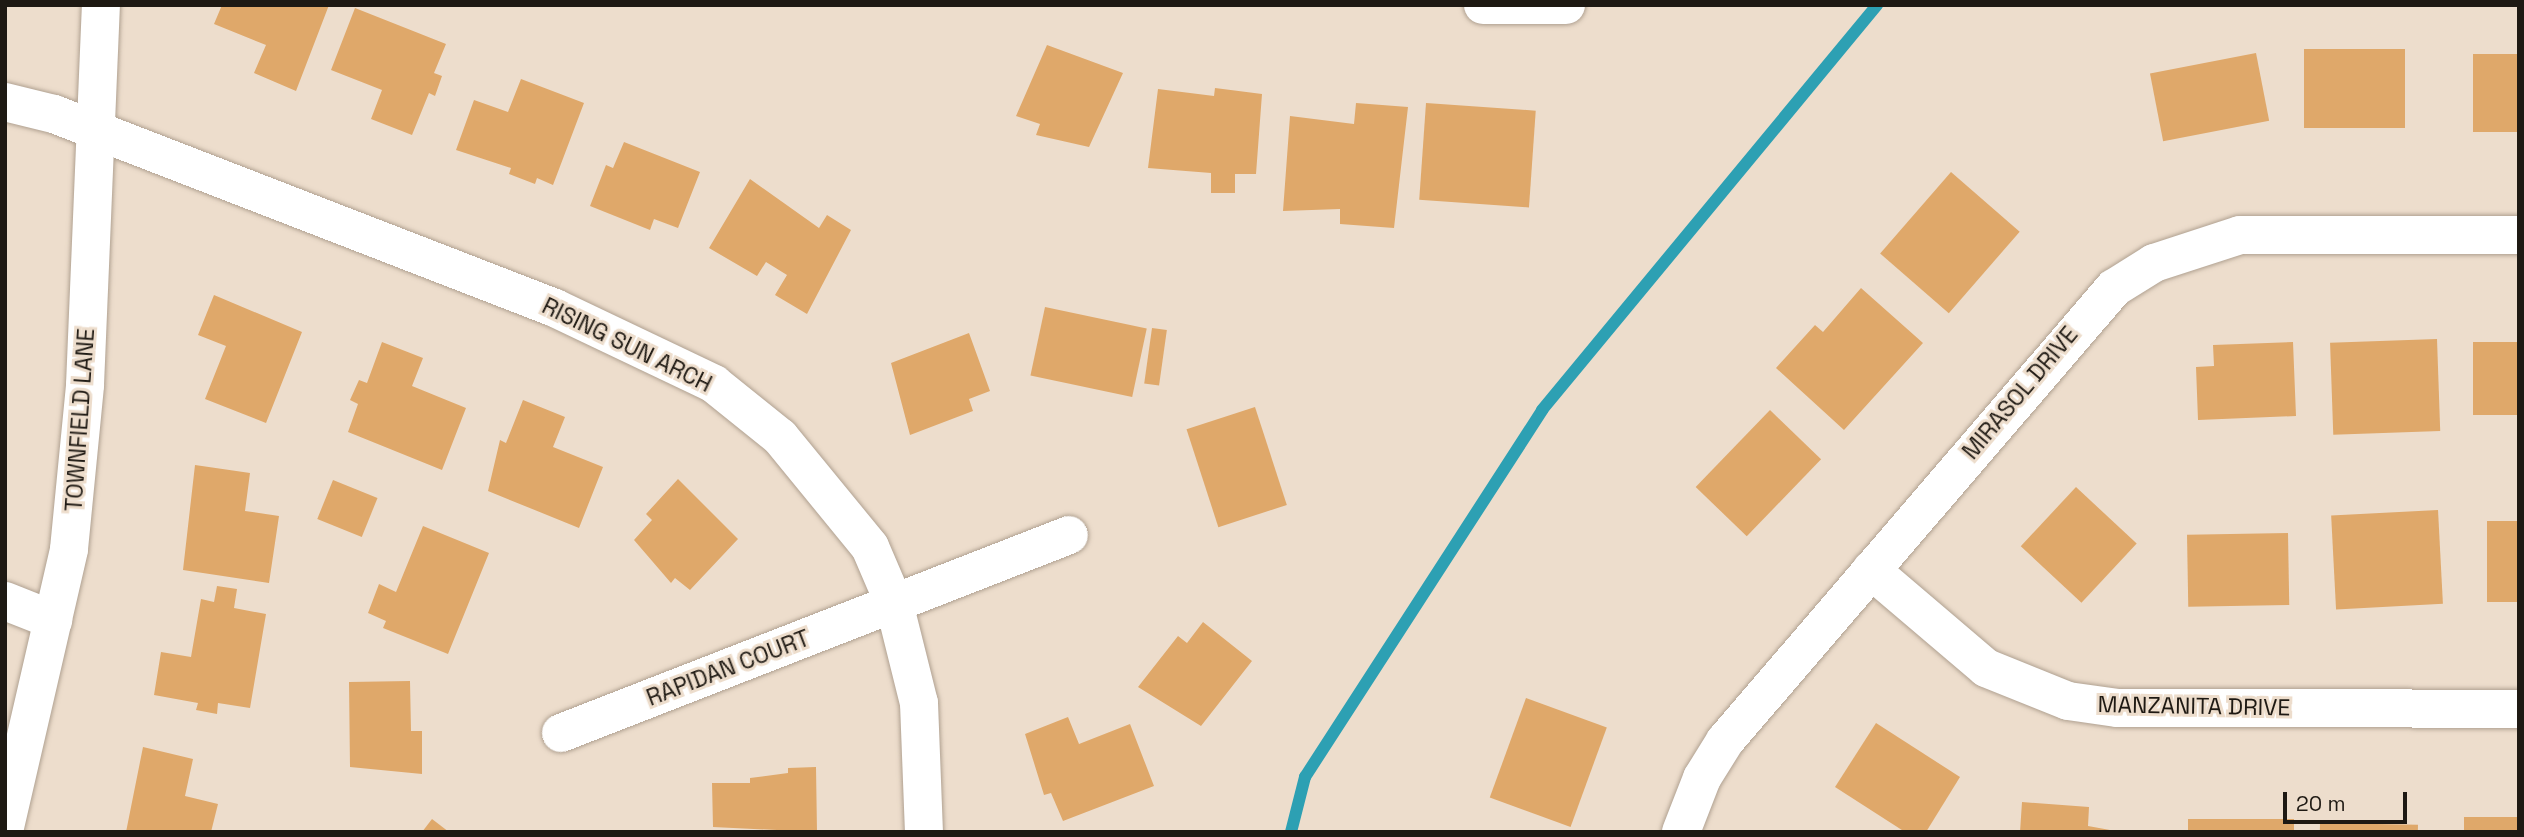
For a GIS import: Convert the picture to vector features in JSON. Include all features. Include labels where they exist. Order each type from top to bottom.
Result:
[{"type":"street","name":"TOWNFIELD LANE","points":[[5,827],[69,549],[85,385],[101,5]]},
{"type":"street","points":[[1483,5],[1566,5]]},
{"type":"street","name":"RISING SUN ARCH","points":[[5,102],[96,130],[555,308],[714,384],[780,437],[829,489],[870,547],[894,603],[919,703],[924,832]]},
{"type":"street","name":"MIRASOL DRIVE","points":[[1681,832],[1725,741],[2081,322],[2114,288],[2154,263],[2240,235],[2519,235]]},
{"type":"street","name":"RAPIDAN COURT","points":[[561,733],[1069,535]]},
{"type":"street","name":"MANZANITA DRIVE","points":[[1871,570],[1986,668],[2068,701],[2117,708],[2519,709]]},
{"type":"street","points":[[5,601],[53,620]]},
{"type":"building","points":[[222,5],[329,5],[296,91],[254,73],[266,45],[214,24]]},
{"type":"building","points":[[355,8],[446,44],[434,73],[442,76],[435,96],[429,93],[412,135],[371,119],[382,90],[331,70]]},
{"type":"building","points":[[1047,45],[1123,73],[1089,147],[1036,135],[1040,124],[1016,116]]},
{"type":"building","points":[[2304,49],[2405,49],[2405,128],[2304,128]]},
{"type":"building","points":[[2256,53],[2269,121],[2163,141],[2150,74]]},
{"type":"building","points":[[2473,54],[2519,54],[2519,132],[2473,132]]},
{"type":"building","points":[[521,79],[584,103],[553,185],[537,178],[535,184],[509,174],[511,168],[456,150],[474,100],[508,112]]},
{"type":"building","points":[[1215,88],[1262,94],[1256,174],[1235,174],[1235,193],[1211,193],[1211,173],[1148,168],[1158,89],[1214,96]]},
{"type":"building","points":[[1356,103],[1408,107],[1394,228],[1340,224],[1340,209],[1283,211],[1290,116],[1354,124]]},
{"type":"building","points":[[1426,103],[1536,111],[1529,207],[1419,200]]},
{"type":"building","points":[[624,142],[700,172],[678,228],[654,219],[650,230],[590,206],[606,165],[613,168]]},
{"type":"building","points":[[1951,172],[2020,232],[1949,313],[1880,254]]},
{"type":"building","points":[[750,179],[819,228],[827,215],[851,230],[807,314],[775,295],[787,275],[766,262],[757,276],[709,248]]},
{"type":"building","points":[[1861,288],[1923,343],[1844,430],[1776,368],[1815,325],[1823,332]]},
{"type":"building","points":[[214,295],[302,332],[266,423],[205,399],[226,346],[198,335]]},
{"type":"building","points":[[1045,307],[1147,329],[1132,397],[1030,375]]},
{"type":"building","points":[[1152,328],[1167,330],[1159,386],[1144,383]]},
{"type":"building","points":[[969,333],[990,391],[969,399],[973,411],[910,435],[891,363]]},
{"type":"building","points":[[2437,339],[2440,431],[2333,435],[2330,343]]},
{"type":"building","points":[[382,342],[423,358],[412,386],[466,408],[442,470],[348,432],[358,404],[350,400],[359,380],[367,383]]},
{"type":"building","points":[[2293,342],[2296,416],[2198,420],[2196,367],[2214,366],[2213,345]]},
{"type":"building","points":[[2473,342],[2519,342],[2519,415],[2473,415]]},
{"type":"building","points":[[523,400],[565,417],[553,447],[603,467],[579,528],[488,491],[500,440],[506,443]]},
{"type":"building","points":[[1255,407],[1287,505],[1218,527],[1187,429]]},
{"type":"building","points":[[1770,410],[1821,459],[1747,536],[1696,487]]},
{"type":"building","points":[[195,465],[250,473],[245,511],[279,516],[269,583],[183,570]]},
{"type":"building","points":[[678,479],[738,539],[690,590],[675,578],[671,583],[634,540],[652,520],[646,514]]},
{"type":"building","points":[[333,480],[378,498],[362,537],[317,519]]},
{"type":"building","points":[[2076,487],[2137,544],[2081,603],[2021,546]]},
{"type":"building","points":[[2438,510],[2443,604],[2336,609],[2331,516]]},
{"type":"building","points":[[2487,521],[2519,521],[2519,602],[2487,602]]},
{"type":"building","points":[[423,526],[489,553],[448,654],[383,628],[386,621],[368,613],[379,584],[396,592]]},
{"type":"building","points":[[2288,533],[2289,605],[2188,607],[2187,535]]},
{"type":"building","points":[[217,586],[237,589],[234,608],[266,614],[250,708],[218,703],[217,714],[196,710],[198,703],[154,695],[161,652],[191,657],[201,599],[214,602]]},
{"type":"building","points":[[1203,622],[1252,661],[1201,726],[1138,687],[1178,636],[1187,643]]},
{"type":"building","points":[[410,681],[411,731],[422,731],[422,774],[350,767],[349,682]]},
{"type":"building","points":[[1526,698],[1607,727],[1571,827],[1490,798]]},
{"type":"building","points":[[1068,717],[1079,744],[1130,724],[1154,786],[1063,821],[1051,793],[1044,795],[1025,734]]},
{"type":"building","points":[[1876,723],[1960,777],[1926,832],[1905,832],[1835,787]]},
{"type":"building","points":[[143,747],[193,759],[185,796],[218,804],[211,832],[126,832]]},
{"type":"building","points":[[816,767],[817,832],[713,827],[712,783],[750,783],[750,778],[788,773],[788,768]]},
{"type":"building","points":[[2022,802],[2089,807],[2088,826],[2121,832],[2020,832]]},
{"type":"building","points":[[2464,817],[2519,817],[2519,832],[2464,832]]},
{"type":"building","points":[[432,819],[449,832],[422,832]]},
{"type":"building","points":[[2188,819],[2294,819],[2294,832],[2188,832]]},
{"type":"building","points":[[2320,823],[2418,825],[2418,832],[2320,832]]},
{"type":"waterway","points":[[1291,832],[1305,777],[1542,410],[1877,5]]}]
